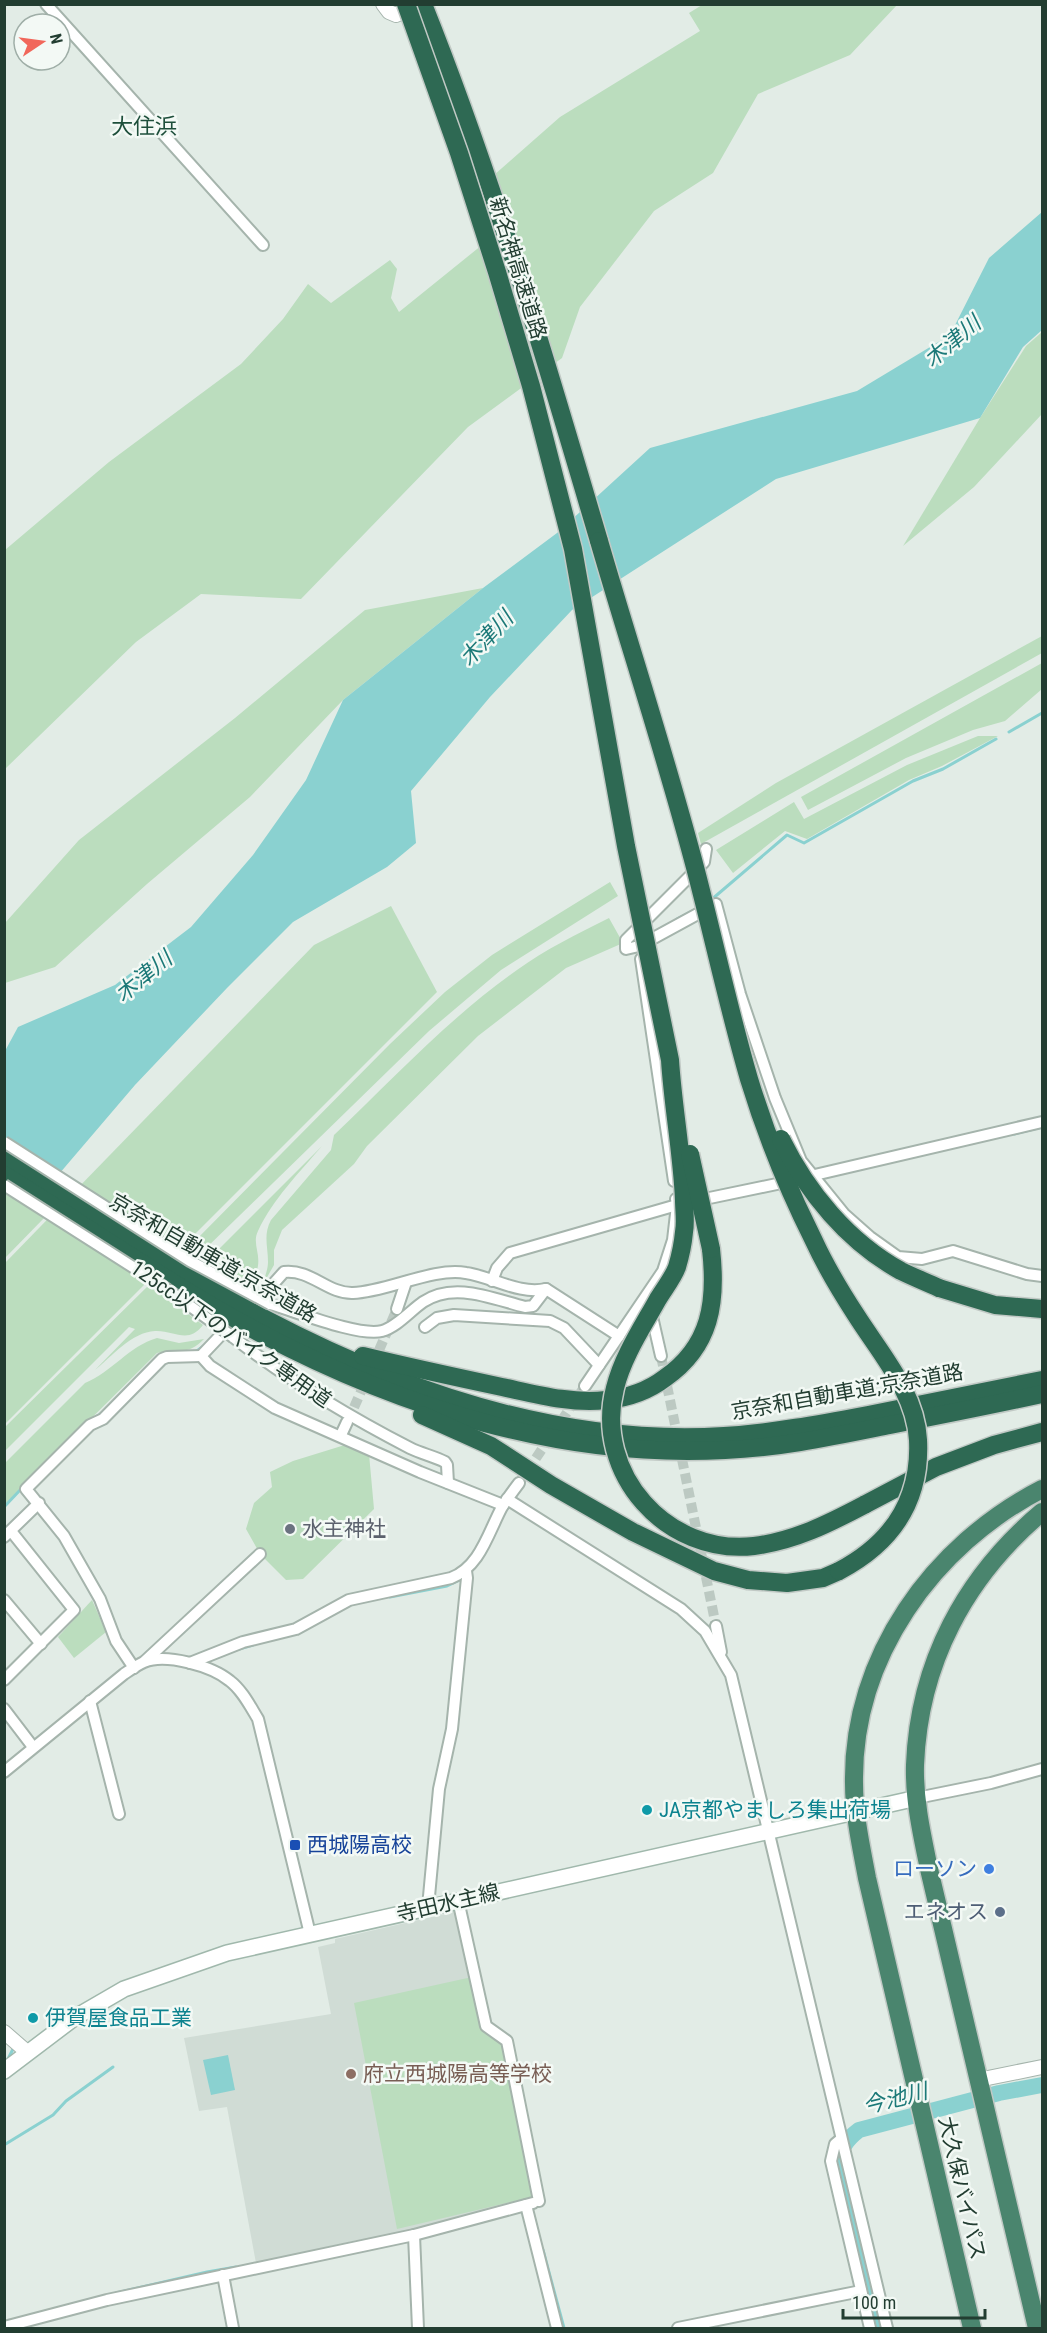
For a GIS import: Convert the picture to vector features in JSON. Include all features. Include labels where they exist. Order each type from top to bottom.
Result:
[{"type":"highway","name":"新名神高速道路","points":[[414,5],[469,127],[509,246],[551,378],[696,871],[710,933]]},
{"type":"highway","name":"新名神高速道路","points":[[414,5],[531,386],[573,549],[626,846],[670,1060]]},
{"type":"highway","points":[[710,933],[753,1075],[783,1144],[808,1186],[826,1209],[874,1253],[900,1270],[939,1288],[995,1305],[1042,1309]]},
{"type":"highway","points":[[312,1359],[365,1391],[491,1446],[551,1485],[633,1532],[714,1571],[748,1580],[787,1583],[823,1578],[857,1562],[887,1536],[900,1519],[914,1484],[918,1437],[914,1416],[905,1392],[815,1245],[795,1200],[762,1119],[749,1079],[710,933]]},
{"type":"highway","points":[[267,1311],[362,1355],[407,1367],[562,1399],[592,1401],[620,1399],[656,1385],[679,1369],[693,1354],[703,1336],[711,1310],[714,1271],[670,1060]]},
{"type":"highway","points":[[670,1060],[672,1094],[682,1163],[685,1231],[676,1268],[622,1365],[614,1390],[611,1413],[614,1442],[623,1472],[634,1492],[657,1516],[688,1535],[724,1545],[751,1546],[777,1542],[814,1531],[936,1467],[994,1445],[1042,1432]]},
{"type":"highway","name":"京奈和自動車道;京奈道路","points":[[4,1159],[181,1277],[258,1332],[312,1359],[429,1406],[482,1422],[564,1441],[687,1452],[737,1450],[795,1435],[1042,1394]]},
{"type":"highway","name":"京奈和自動車道;京奈道路","points":[[4,1175],[181,1277],[267,1311],[375,1371],[486,1409],[602,1432],[687,1437],[795,1435]]},
{"type":"highway","name":"京奈和自動車道;京奈道路","points":[[878,1420],[1042,1380]]},
{"type":"highway","name":"大久保バイパス","points":[[972,2328],[923,2114],[890,1984],[855,1812],[856,1750],[865,1699],[883,1649],[922,1587],[939,1566],[964,1543],[1010,1506],[1042,1489]]},
{"type":"highway","name":"大久保バイパス","points":[[1037,2328],[929,1869],[919,1821],[915,1766],[926,1689],[958,1612],[991,1562],[1020,1531],[1042,1512]]},
{"type":"main road","name":"寺田水主線","points":[[4,2071],[74,2018],[124,1989],[218,1956],[917,1798]]},
{"type":"street","points":[[46,4],[263,244]]},
{"type":"street","points":[[383,4],[389,12],[396,15],[414,5]]},
{"type":"street","points":[[706,849],[704,862],[626,940],[626,950],[639,946],[716,904],[740,994],[771,1088],[801,1161],[844,1214],[898,1257],[922,1259],[953,1251],[1027,1274],[1042,1276]]},
{"type":"street","points":[[585,1386],[666,1264],[677,1205],[639,946]]},
{"type":"street","points":[[492,1281],[497,1268],[510,1253],[677,1205],[1042,1122]]},
{"type":"street","name":"125cc以下のバイク専用道","points":[[4,1142],[267,1311],[363,1331],[382,1331],[437,1294],[452,1291],[476,1294],[525,1307],[533,1306],[546,1289]]},
{"type":"street","name":"125cc以下のバイク専用道","points":[[4,1185],[161,1285],[266,1363],[336,1407],[413,1449],[445,1462],[448,1483]]},
{"type":"street","points":[[266,1292],[284,1272],[292,1271],[310,1276],[336,1291],[354,1293],[444,1274],[465,1272],[534,1292],[546,1289],[619,1336]]},
{"type":"street","points":[[397,1309],[406,1282]]},
{"type":"street","points":[[648,1294],[661,1356]]},
{"type":"street","points":[[425,1327],[437,1318],[454,1315],[550,1321],[564,1328],[599,1365]]},
{"type":"street","points":[[134,1668],[116,1641],[100,1599],[64,1536],[26,1489],[90,1425],[103,1419],[162,1359],[201,1356],[219,1337]]},
{"type":"street","points":[[201,1356],[210,1366],[275,1408],[448,1483],[505,1502],[681,1610],[705,1631],[731,1675],[887,2328]]},
{"type":"street","points":[[341,1436],[347,1422]]},
{"type":"street","points":[[189,1663],[243,1642],[296,1629],[349,1600],[451,1578],[466,1571],[476,1558],[505,1502],[519,1483]]},
{"type":"street","points":[[5,1678],[74,1610],[8,1534],[39,1503]]},
{"type":"street","points":[[4,1772],[90,1701],[146,1661],[260,1554]]},
{"type":"street","points":[[429,1907],[439,1789],[452,1729],[466,1571]]},
{"type":"street","points":[[4,1600],[41,1644]]},
{"type":"street","points":[[716,1626],[723,1660]]},
{"type":"street","points":[[146,1661],[168,1659],[213,1671],[230,1681],[244,1695],[258,1719],[310,1934]]},
{"type":"street","points":[[90,1701],[119,1814]]},
{"type":"street","points":[[4,1709],[33,1747]]},
{"type":"street","points":[[917,1798],[992,1783],[1042,1769]]},
{"type":"street","points":[[458,1900],[486,2026],[507,2041],[532,2203],[557,2328]]},
{"type":"street","points":[[4,2032],[27,2052]]},
{"type":"street","points":[[981,2092],[1042,2067]]},
{"type":"street","points":[[842,2139],[836,2144],[831,2160],[870,2328]]},
{"type":"street","points":[[4,2327],[107,2300],[414,2235],[532,2203]]},
{"type":"street","points":[[414,2235],[418,2328]]},
{"type":"street","points":[[223,2275],[233,2328]]},
{"type":"street","points":[[678,2328],[861,2291]]},
{"type":"shaded area","name":"府立西城陽高等学校","points":[[458,1911],[536,2199],[380,2238],[357,2240],[256,2263],[227,2107],[199,2111],[184,2038],[331,2014],[318,1947],[335,1943],[335,1939]]},
{"type":"green space","points":[[702,5],[897,5],[850,55],[758,94],[713,173],[654,211],[580,307],[562,358],[468,427],[301,599],[201,594],[136,642],[5,769],[5,550],[109,462],[241,364],[283,319],[308,284],[331,303],[390,260],[397,269],[391,298],[399,312],[508,224],[478,189],[560,117],[700,31],[689,13]]},
{"type":"green space","points":[[1042,332],[1042,414],[974,487],[903,546],[1026,346]]},
{"type":"green space","points":[[483,588],[343,700],[250,797],[147,884],[55,967],[5,983],[5,923],[79,840],[235,718],[365,610]]},
{"type":"green space","points":[[1042,636],[1042,653],[701,844],[698,833],[776,783]]},
{"type":"green space","points":[[1042,663],[1042,689],[1005,721],[973,730],[906,758],[808,810],[801,797]]},
{"type":"green space","points":[[978,736],[998,736],[942,766],[909,780],[807,839],[785,831],[733,873],[716,850],[794,802],[804,819],[907,765]]},
{"type":"green space","points":[[610,882],[618,896],[501,970],[429,1031],[200,1254],[189,1247],[390,1044],[445,992],[492,955]]},
{"type":"green space","points":[[391,906],[437,992],[5,1424],[5,1263],[314,945]]},
{"type":"green space","points":[[609,918],[623,943],[566,968],[478,1036],[367,1146],[354,1164],[282,1230],[274,1250],[274,1265],[262,1286],[268,1265],[267,1236],[271,1220],[331,1150],[334,1135],[422,1049],[492,988],[539,955]]},
{"type":"green space","points":[[322,1146],[287,1187],[264,1219],[256,1237],[258,1267],[250,1284],[209,1259]]},
{"type":"green space","points":[[5,1194],[46,1216],[5,1258]]},
{"type":"green space","points":[[149,1285],[203,1325],[192,1334],[186,1335],[162,1331],[146,1332],[130,1340],[95,1370],[135,1329],[129,1327],[5,1451],[5,1427]]},
{"type":"green space","points":[[157,1338],[179,1343],[204,1339],[187,1350],[157,1353],[5,1504],[5,1463],[85,1383],[138,1347]]},
{"type":"green space","points":[[348,1444],[369,1454],[374,1509],[303,1579],[286,1580],[260,1554],[246,1529],[254,1503],[272,1487],[270,1472],[293,1461]]},
{"type":"green space","points":[[92,1600],[106,1632],[74,1658],[58,1637]]},
{"type":"green space","points":[[472,1977],[482,2027],[504,2042],[536,2196],[397,2229],[354,2003]]},
{"type":"water","name":"木津川","points":[[1042,212],[1042,330],[1023,347],[980,418],[776,479],[572,610],[490,697],[411,791],[416,843],[387,867],[293,922],[135,1085],[30,1208],[5,1192],[5,1051],[18,1027],[115,985],[191,927],[253,855],[306,780],[343,700],[483,588],[557,533],[650,448],[857,391],[950,335],[989,258]]},
{"type":"water","points":[[228,2055],[235,2090],[211,2095],[203,2060]]},
{"type":"waterway","points":[[1009,732],[1042,713]]},
{"type":"waterway","points":[[711,900],[787,835],[804,843],[913,781],[943,769],[996,739]]},
{"type":"waterway","points":[[677,919],[698,908]]},
{"type":"waterway","points":[[1014,1134],[1042,1127]]},
{"type":"waterway","points":[[194,1353],[205,1345]]},
{"type":"waterway","points":[[93,1419],[105,1411]]},
{"type":"waterway","points":[[4,1507],[22,1488]]},
{"type":"waterway","points":[[390,1597],[447,1586],[464,1578]]},
{"type":"waterway","points":[[239,1649],[253,1645]]},
{"type":"waterway","points":[[8,2059],[13,2049]]},
{"type":"waterway","points":[[4,2145],[53,2115],[66,2101],[113,2067]]},
{"type":"waterway","name":"今池川","points":[[878,2328],[839,2168],[844,2146],[859,2130],[999,2093],[1042,2085]]},
{"type":"waterway","points":[[543,2250],[564,2328]]},
{"type":"waterway","points":[[116,2293],[236,2267]]},
{"type":"tunnel","points":[[373,1364],[397,1309]]},
{"type":"tunnel","points":[[661,1356],[716,1626]]},
{"type":"tunnel","points":[[348,1421],[367,1378]]},
{"type":"tunnel","points":[[519,1483],[585,1386]]},
{"type":"place","name":"水主神社","points":[[290,1529]]},
{"type":"place","name":"JA京都やましろ集出荷場","points":[[647,1810]]},
{"type":"place","name":"西城陽高校","points":[[295,1845]]},
{"type":"place","name":"ローソン","points":[[989,1869]]},
{"type":"place","name":"エネオス","points":[[1000,1912]]},
{"type":"place","name":"伊賀屋食品工業","points":[[33,2018]]},
{"type":"place","name":"府立西城陽高等学校","points":[[351,2074]]},
{"type":"district","name":"大住浜","points":[[144,126]]}]
